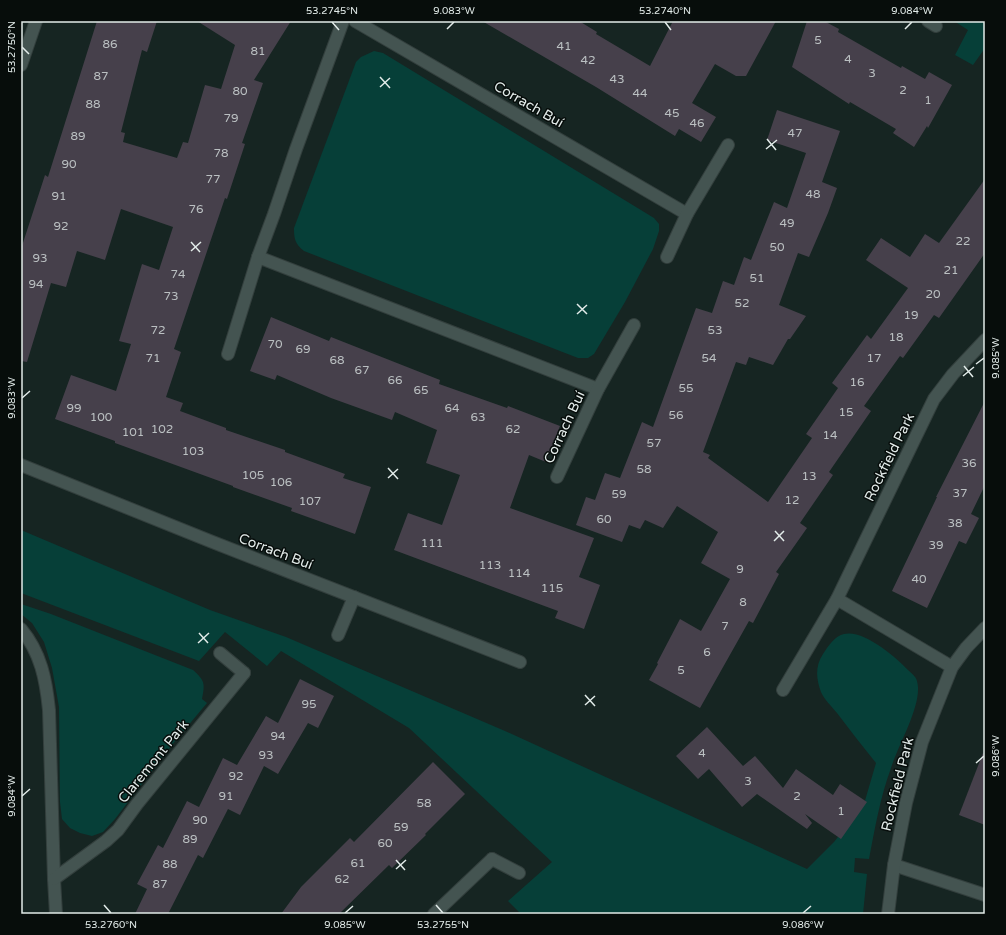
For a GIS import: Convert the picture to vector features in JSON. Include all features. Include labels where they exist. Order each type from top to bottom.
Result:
[{"type":"street","points":[[21,65],[36,21]]},
{"type":"street","points":[[228,354],[258,258],[343,21]]},
{"type":"street","name":"Corrach Buí","points":[[355,21],[687,214]]},
{"type":"street","points":[[667,257],[687,214],[728,145]]},
{"type":"street","name":"Corrach Buí","points":[[258,258],[598,389]]},
{"type":"street","name":"Corrach Buí","points":[[557,477],[598,389],[634,325]]},
{"type":"street","name":"Rockfield Park","points":[[783,690],[838,599],[934,399],[953,374],[985,340]]},
{"type":"street","name":"Corrach Buí","points":[[21,465],[202,538],[520,662]]},
{"type":"street","points":[[338,636],[354,597]]},
{"type":"street","points":[[838,599],[952,667]]},
{"type":"street","name":"Rockfield Park","points":[[888,914],[894,865],[906,803],[922,742],[952,667],[966,648],[985,628]]},
{"type":"street","points":[[21,630],[29,638],[36,651],[45,679],[49,710],[56,914]]},
{"type":"street","name":"Claremont Park","points":[[54,879],[106,841],[118,830],[137,804],[244,673],[220,653]]},
{"type":"street","points":[[434,914],[492,859],[519,873]]},
{"type":"street","points":[[894,865],[985,895]]},
{"type":"green space","points":[[954,21],[980,21],[985,24],[985,48],[973,65],[955,55],[968,30]]},
{"type":"green space","points":[[374,51],[383,53],[654,218],[659,224],[659,231],[653,249],[625,302],[594,354],[588,358],[578,358],[304,251],[297,244],[294,228],[356,62],[361,57]]},
{"type":"green space","points":[[21,530],[210,610],[286,637],[505,731],[807,869],[834,842],[864,804],[876,763],[822,695],[817,677],[820,659],[829,645],[841,635],[852,634],[869,640],[879,645],[896,658],[916,679],[918,688],[912,717],[887,779],[878,813],[869,859],[855,858],[854,872],[867,874],[863,914],[521,914],[508,901],[552,862],[409,728],[281,651],[267,666],[225,632],[199,661],[21,593]]},
{"type":"green space","points":[[21,604],[51,614],[193,670],[200,677],[204,686],[202,699],[207,703],[171,746],[115,819],[103,832],[92,836],[80,833],[70,828],[62,819],[60,802],[59,707],[52,668],[44,642],[32,623],[21,614]]},
{"type":"building","points":[[97,21],[157,21],[147,52],[142,50],[121,132],[125,133],[123,142],[177,158],[183,142],[188,143],[205,85],[221,89],[235,45],[197,21],[291,21],[254,80],[263,83],[242,143],[245,144],[227,199],[225,198],[174,349],[181,352],[166,397],[183,403],[180,411],[226,428],[226,430],[285,450],[285,452],[345,474],[343,478],[371,487],[355,534],[291,511],[292,508],[115,443],[115,441],[55,419],[71,375],[116,391],[131,344],[119,341],[142,264],[159,270],[173,227],[121,209],[105,260],[77,251],[66,287],[51,283],[27,362],[21,361],[21,249],[45,175],[48,177]]},
{"type":"building","points":[[482,21],[579,21],[597,32],[596,34],[650,66],[673,21],[776,21],[746,76],[736,76],[715,64],[692,103],[716,117],[701,142],[679,129],[675,136],[596,87]]},
{"type":"building","points":[[807,21],[824,21],[839,29],[838,32],[901,68],[902,66],[925,79],[929,72],[952,85],[928,128],[927,126],[914,147],[893,133],[896,129],[850,102],[849,104],[792,67]]},
{"type":"building","points":[[777,110],[840,131],[822,182],[837,188],[809,257],[798,253],[779,305],[806,316],[790,339],[788,339],[773,365],[749,357],[746,365],[736,362],[703,452],[710,455],[708,458],[768,502],[812,438],[806,434],[838,388],[832,383],[867,335],[871,339],[908,288],[866,260],[881,238],[910,257],[925,234],[939,243],[985,179],[985,253],[939,318],[934,315],[903,358],[900,356],[864,406],[871,411],[829,472],[833,475],[800,523],[807,528],[776,572],[779,574],[753,623],[749,621],[700,708],[649,680],[680,619],[701,631],[730,579],[701,563],[718,532],[677,506],[663,528],[645,520],[640,529],[629,525],[622,542],[576,525],[586,497],[595,500],[605,473],[620,478],[642,422],[653,427],[696,308],[712,313],[723,281],[734,285],[744,257],[751,260],[774,202],[787,208],[806,153],[767,140]]},
{"type":"building","points":[[271,317],[329,341],[331,337],[440,380],[439,384],[507,408],[508,406],[560,426],[546,462],[529,455],[510,508],[594,538],[579,577],[600,585],[584,629],[555,618],[558,611],[394,550],[408,513],[442,525],[460,475],[426,463],[437,430],[395,412],[392,420],[331,398],[277,375],[275,380],[250,371]]},
{"type":"building","points":[[985,401],[985,485],[971,514],[979,518],[966,544],[959,541],[927,608],[892,591],[936,497]]},
{"type":"building","points":[[300,679],[334,696],[318,728],[308,723],[278,774],[264,766],[240,815],[228,809],[203,858],[198,855],[168,914],[135,914],[147,889],[137,884],[158,845],[163,848],[187,801],[199,807],[223,758],[237,765],[266,716],[278,723]]},
{"type":"building","points":[[707,727],[743,766],[755,756],[783,788],[796,769],[833,795],[840,784],[867,802],[841,839],[805,814],[812,823],[807,829],[757,794],[742,807],[709,769],[698,779],[676,756]]},
{"type":"building","points":[[983,753],[985,754],[985,825],[959,815]]},
{"type":"building","points":[[433,762],[465,794],[425,834],[426,835],[392,868],[389,865],[339,914],[281,914],[301,887],[350,838],[354,842]]}]
